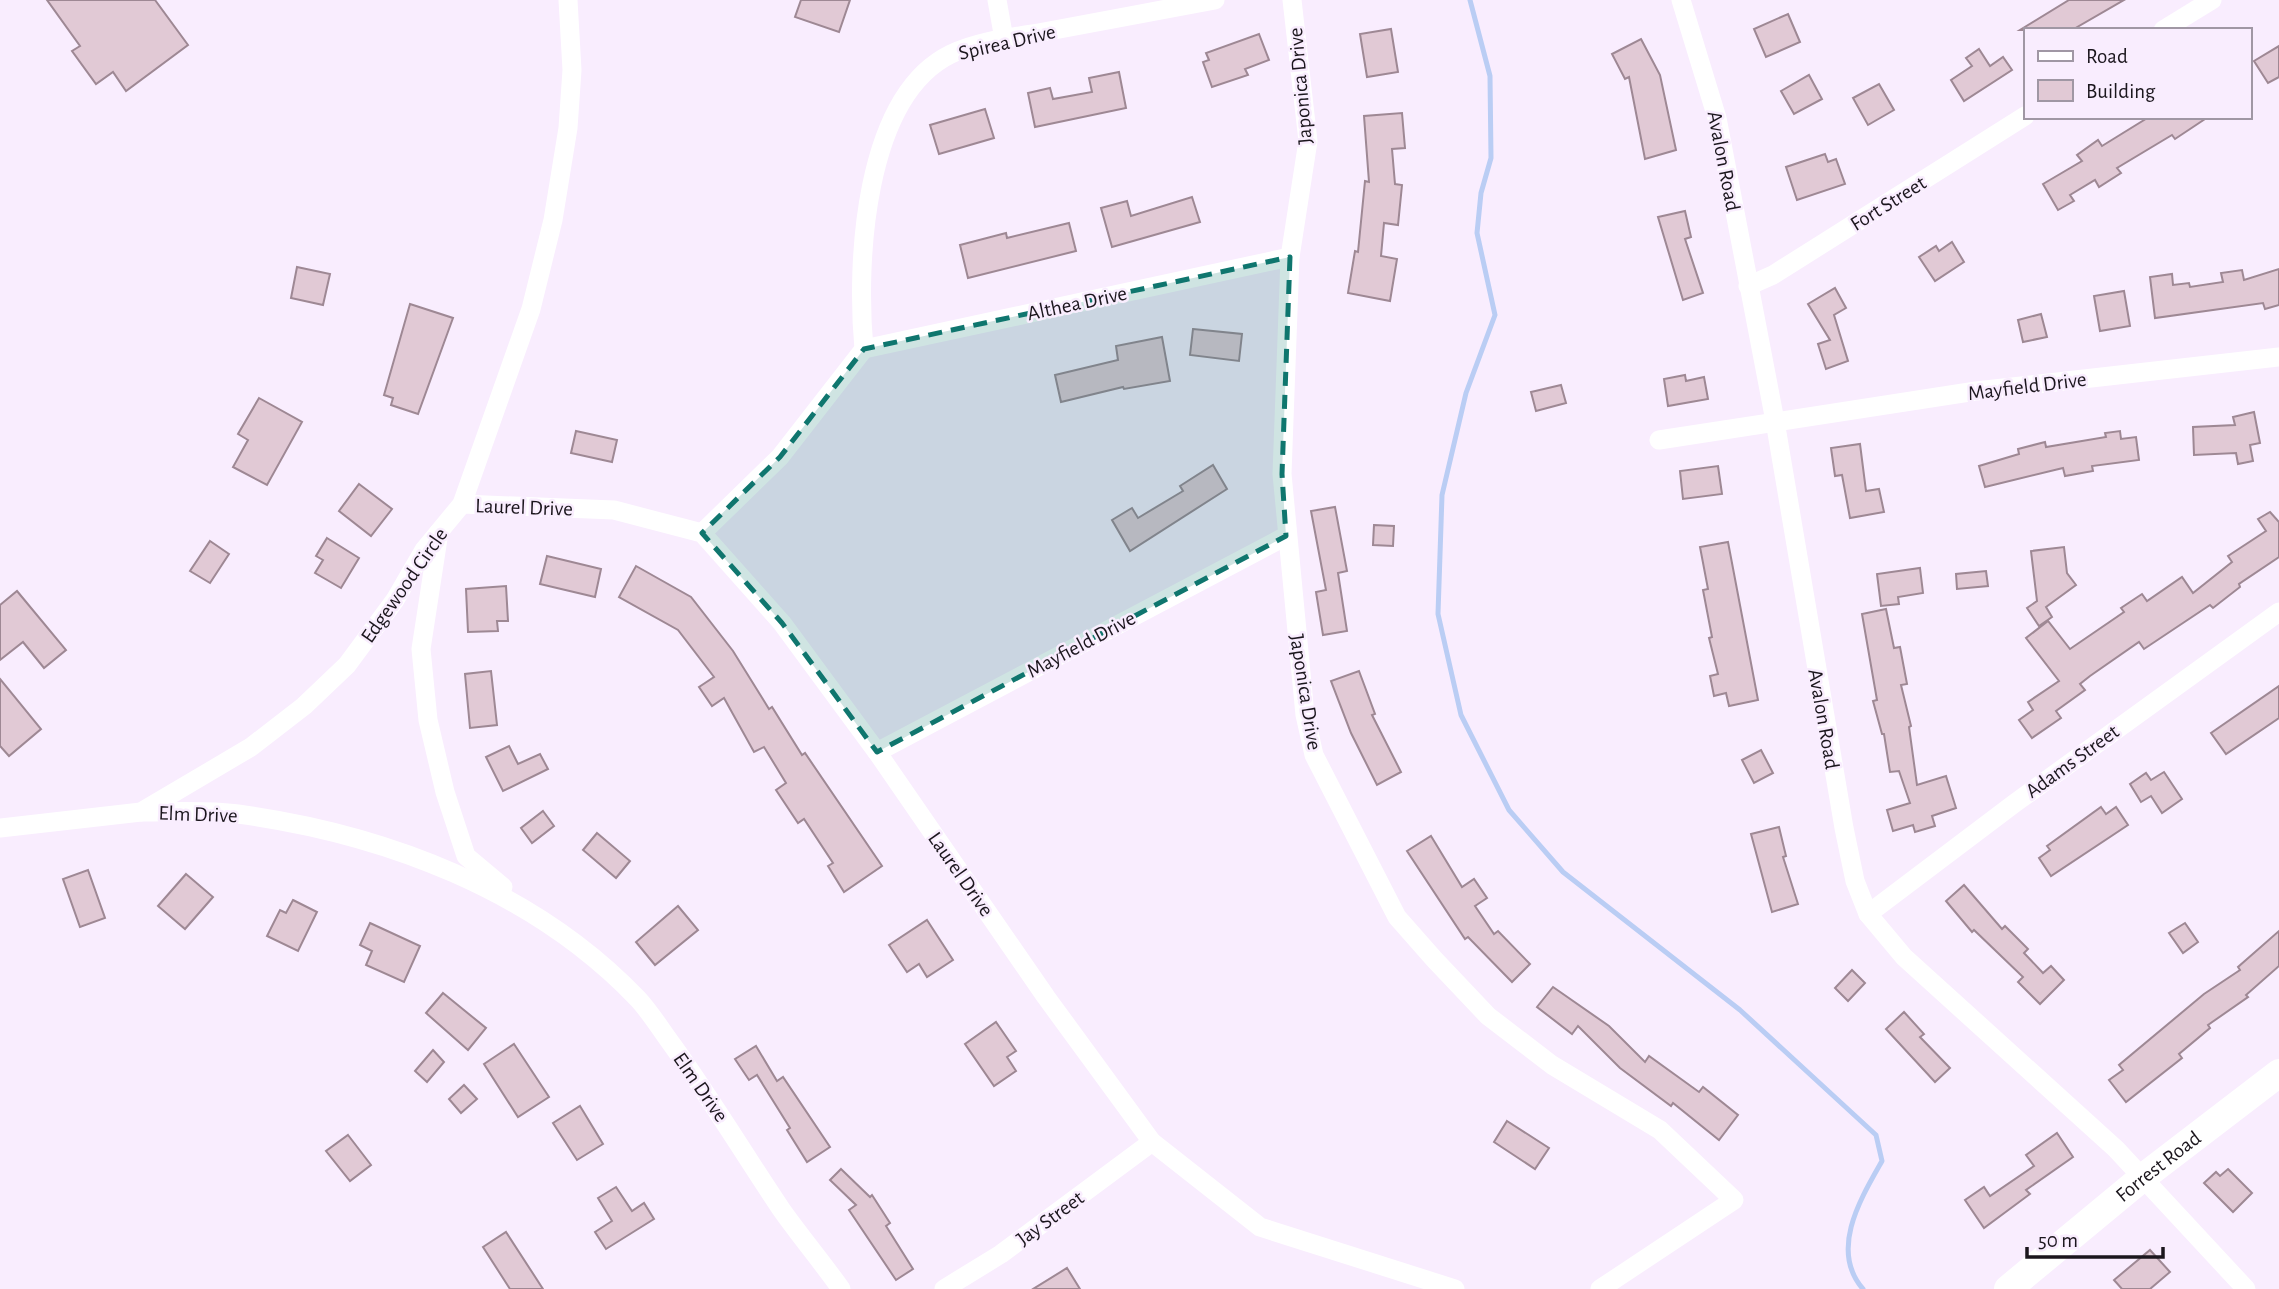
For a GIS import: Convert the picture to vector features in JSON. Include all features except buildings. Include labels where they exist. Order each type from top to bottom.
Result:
[{"type":"main road","name":"Forrest Road","points":[[2008,1289],[2142,1178],[2279,1073]]},
{"type":"street","name":"Edgewood Circle","points":[[0,830],[21,825],[141,812],[251,747],[304,706],[347,665],[395,600],[424,550],[462,505],[531,309],[553,220],[568,128],[572,70],[568,0]]},
{"type":"street","points":[[997,0],[1004,39]]},
{"type":"street","name":"Spirea Drive","points":[[864,349],[859,302],[866,226],[877,169],[894,113],[906,92],[931,67],[952,53],[1004,39],[1215,0]]},
{"type":"street","name":"Japonica Drive","points":[[1292,0],[1308,141],[1290,257],[1282,474],[1305,715],[1314,755],[1359,849],[1397,917],[1488,1016],[1552,1065],[1660,1130],[1734,1200],[1600,1289]]},
{"type":"street","name":"Avalon Road","points":[[1681,0],[1717,118],[1775,421],[1841,815],[1855,881],[1868,914],[1904,957],[2116,1149],[2246,1289]]},
{"type":"street","points":[[2166,28],[2212,0]]},
{"type":"street","name":"Fort Street","points":[[1748,286],[1773,275],[2024,117]]},
{"type":"street","name":"Althea Drive","points":[[864,349],[1290,257]]},
{"type":"street","points":[[702,533],[779,457],[864,349]]},
{"type":"street","name":"Mayfield Drive","points":[[1659,440],[1976,391],[2279,357]]},
{"type":"street","name":"Laurel Drive","points":[[462,505],[614,510],[702,533],[782,623],[877,752],[1046,997],[1152,1142],[1260,1227],[1455,1289]]},
{"type":"street","name":"Elm Drive","points":[[439,531],[421,649],[428,720],[466,856],[531,911],[607,968],[640,1001],[706,1092],[782,1210],[841,1289]]},
{"type":"street","name":"Mayfield Drive","points":[[877,752],[1286,536]]},
{"type":"street","name":"Adams Street","points":[[1868,914],[2015,803],[2279,612]]},
{"type":"street","name":"Elm Drive","points":[[141,812],[236,814],[318,829],[422,860],[492,889],[531,911]]},
{"type":"street","name":"Jay Street","points":[[944,1289],[1001,1254],[1152,1142]]},
{"type":"highlighted area","points":[[1290,257],[1282,474],[1286,536],[877,752],[782,623],[702,533],[780,457],[864,349]]},
{"type":"waterway","points":[[1470,0],[1490,76],[1491,158],[1481,193],[1477,233],[1495,315],[1466,393],[1442,495],[1438,614],[1461,715],[1509,810],[1563,872],[1740,1010],[1876,1135],[1882,1161],[1858,1207],[1849,1241],[1853,1274],[1863,1289]]}]
